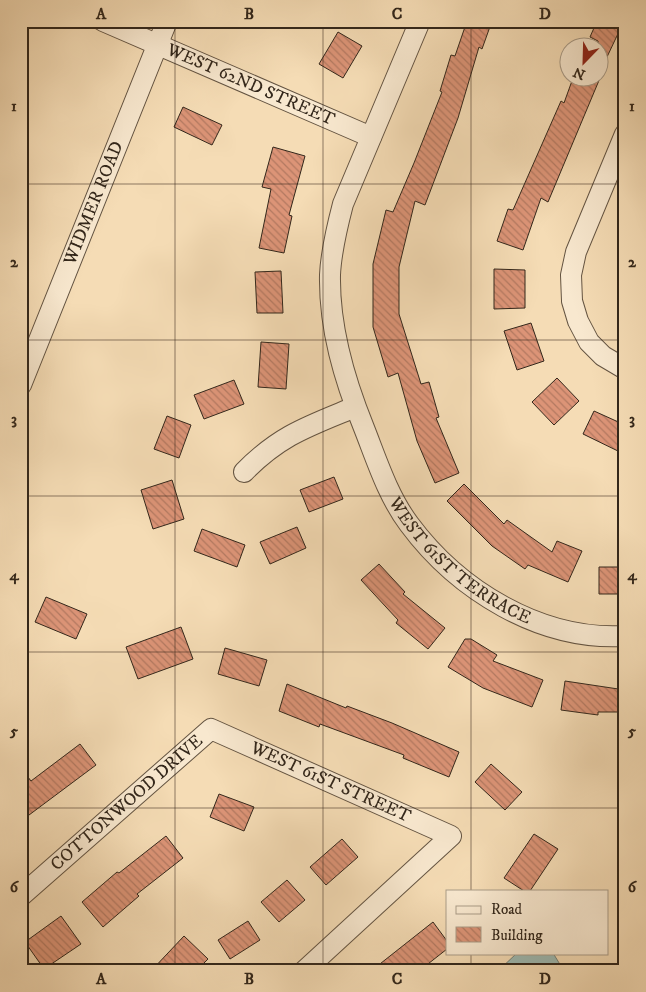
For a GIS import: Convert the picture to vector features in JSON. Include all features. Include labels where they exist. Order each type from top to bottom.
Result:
[{"type":"street","name":"WEST 62ND STREET","points":[[102,21],[371,137]]},
{"type":"street","name":"WIDMER ROAD","points":[[21,385],[160,45],[167,21]]},
{"type":"street","points":[[244,472],[272,446],[291,434],[356,407],[336,346],[331,312],[330,273],[336,232],[344,204],[420,21]]},
{"type":"street","points":[[625,134],[576,252],[571,275],[572,301],[578,321],[589,342],[603,356],[625,369]]},
{"type":"street","name":"WEST 61ST TERRACE","points":[[356,407],[387,486],[408,523],[433,553],[461,580],[485,597],[523,616],[571,631],[594,635],[625,636]]},
{"type":"street","name":"WEST 61ST STREET","points":[[211,729],[451,836],[304,971]]},
{"type":"street","name":"COTTONWOOD DRIVE","points":[[21,896],[211,729]]},
{"type":"water","points":[[516,954],[554,954],[564,971],[498,971]]},
{"type":"building","points":[[467,21],[492,21],[482,49],[479,47],[458,118],[425,205],[415,201],[399,267],[399,314],[421,384],[429,382],[439,417],[436,418],[459,473],[435,483],[417,441],[398,373],[388,377],[373,327],[373,264],[386,210],[393,212],[414,163],[442,92],[440,91],[451,55],[455,56]]},
{"type":"building","points":[[597,21],[624,21],[608,55],[608,38],[590,37]]},
{"type":"building","points":[[338,32],[362,46],[343,78],[319,64]]},
{"type":"building","points":[[569,88],[596,88],[548,202],[541,198],[523,250],[497,241],[508,209],[513,210],[561,101],[564,103]]},
{"type":"building","points":[[183,107],[222,125],[212,145],[174,127]]},
{"type":"building","points":[[273,147],[305,156],[289,215],[292,216],[284,253],[259,248],[271,189],[262,187]]},
{"type":"building","points":[[494,269],[525,270],[525,308],[494,309]]},
{"type":"building","points":[[281,271],[283,313],[257,313],[255,272]]},
{"type":"building","points":[[531,323],[544,361],[517,370],[504,331]]},
{"type":"building","points":[[261,342],[289,344],[286,389],[258,387]]},
{"type":"building","points":[[557,378],[579,401],[554,425],[532,402]]},
{"type":"building","points":[[234,380],[244,404],[204,419],[194,395]]},
{"type":"building","points":[[594,411],[625,425],[625,442],[620,452],[583,434]]},
{"type":"building","points":[[167,416],[191,425],[179,458],[154,449]]},
{"type":"building","points":[[334,477],[343,499],[309,512],[300,490]]},
{"type":"building","points":[[172,480],[184,519],[153,529],[141,490]]},
{"type":"building","points":[[464,484],[504,524],[507,520],[552,552],[557,541],[582,551],[568,582],[528,565],[525,569],[492,546],[447,501]]},
{"type":"building","points":[[297,527],[306,548],[270,564],[260,542]]},
{"type":"building","points":[[202,529],[245,545],[237,567],[194,551]]},
{"type":"building","points":[[379,564],[405,592],[403,594],[445,628],[428,649],[396,623],[398,620],[361,580]]},
{"type":"building","points":[[599,567],[625,567],[625,594],[599,594]]},
{"type":"building","points":[[46,597],[87,614],[76,639],[35,622]]},
{"type":"building","points":[[181,627],[193,659],[138,679],[126,647]]},
{"type":"building","points":[[465,639],[471,639],[497,655],[493,661],[543,680],[532,707],[483,688],[448,667]]},
{"type":"building","points":[[225,648],[267,660],[259,686],[218,674]]},
{"type":"building","points":[[565,681],[625,690],[625,712],[598,712],[598,715],[561,710]]},
{"type":"building","points":[[287,684],[346,708],[347,706],[392,723],[459,752],[449,777],[403,758],[404,755],[320,724],[319,727],[279,711]]},
{"type":"building","points":[[80,744],[96,765],[21,821],[21,768],[31,781]]},
{"type":"building","points":[[491,764],[522,792],[505,810],[475,782]]},
{"type":"building","points":[[219,794],[254,807],[244,831],[210,817]]},
{"type":"building","points":[[534,834],[558,849],[531,890],[522,890],[504,878]]},
{"type":"building","points":[[166,836],[183,858],[137,894],[139,896],[103,927],[82,902],[117,872],[119,873]]},
{"type":"building","points":[[342,839],[358,857],[326,885],[310,867]]},
{"type":"building","points":[[287,880],[305,900],[279,922],[261,902]]},
{"type":"building","points":[[61,916],[81,944],[44,969],[25,942]]},
{"type":"building","points":[[248,921],[260,940],[230,959],[218,940]]},
{"type":"building","points":[[433,922],[446,940],[446,950],[419,971],[371,971]]},
{"type":"building","points":[[184,936],[208,959],[196,971],[151,971]]}]
